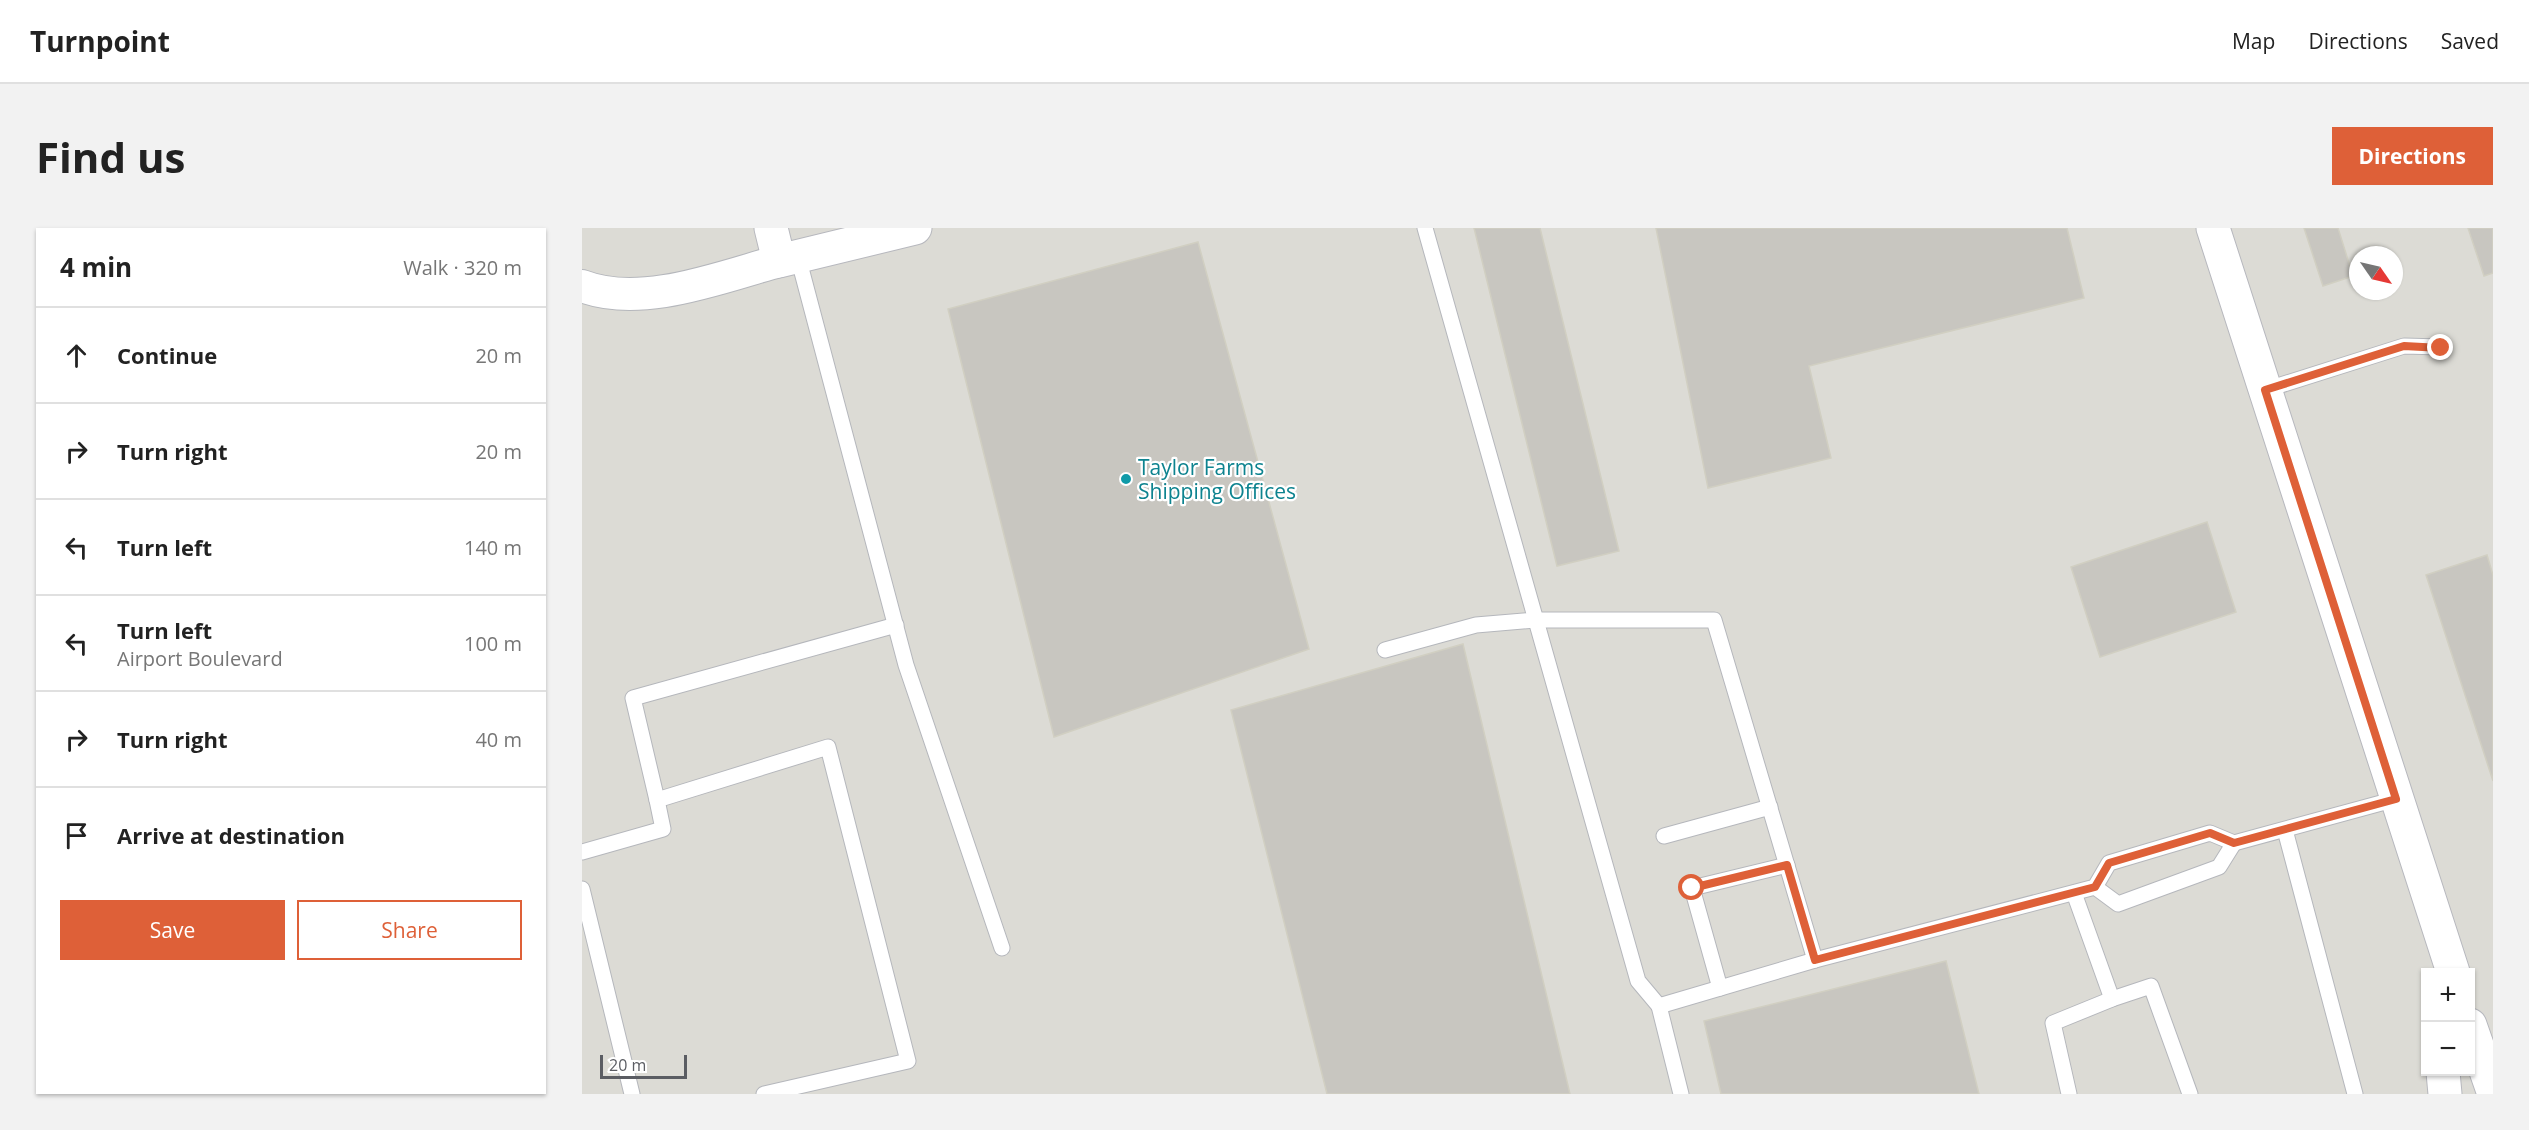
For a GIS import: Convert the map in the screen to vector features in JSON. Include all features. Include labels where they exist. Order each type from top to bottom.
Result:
[{"type":"street","points":[[771,228],[788,259]]},
{"type":"street","points":[[582,286],[640,295],[702,282],[915,228]]},
{"type":"street","points":[[2213,228],[2451,968]]},
{"type":"street","points":[[2428,899],[2433,968]]},
{"type":"street","points":[[2475,1039],[2493,1091]]},
{"type":"street","points":[[2443,1076],[2445,1094]]},
{"type":"lane","points":[[1425,228],[1638,981],[1659,1006],[1681,1094]]},
{"type":"lane","points":[[788,259],[906,665],[1002,948]]},
{"type":"lane","points":[[2265,390],[2404,346],[2441,348]]},
{"type":"lane","points":[[1385,650],[1476,625],[1535,620],[1714,620],[1815,960]]},
{"type":"lane","points":[[582,852],[663,829],[633,698],[896,625]]},
{"type":"lane","points":[[657,800],[828,747],[908,1061],[764,1094]]},
{"type":"lane","points":[[1659,1006],[1815,960],[2095,887],[2109,863],[2210,833],[2234,843],[2396,799]]},
{"type":"lane","points":[[1664,836],[1770,807]]},
{"type":"lane","points":[[2285,830],[2355,1094]]},
{"type":"lane","points":[[2095,887],[2118,904],[2219,867],[2234,843]]},
{"type":"lane","points":[[1720,988],[1692,888],[1787,865]]},
{"type":"lane","points":[[582,889],[632,1094]]},
{"type":"lane","points":[[2074,893],[2112,999]]},
{"type":"lane","points":[[2069,1094],[2053,1023],[2151,986],[2190,1094]]},
{"type":"shaded area","points":[[582,228],[2493,228],[2493,1094],[582,1094]]},
{"type":"building","points":[[1474,228],[1540,228],[1619,551],[1557,566]]},
{"type":"building","points":[[1656,228],[2067,228],[2084,298],[1809,366],[1831,458],[1708,488]]},
{"type":"building","points":[[2304,228],[2338,228],[2349,263],[2349,277],[2323,286]]},
{"type":"building","points":[[2468,228],[2493,228],[2493,273],[2484,276]]},
{"type":"building","name":"Taylor Farms Shipping Offices","points":[[1198,242],[1309,649],[1054,737],[948,309]]},
{"type":"building","points":[[2207,522],[2236,612],[2100,657],[2071,567]]},
{"type":"building","points":[[2487,555],[2493,575],[2493,781],[2426,575]]},
{"type":"building","points":[[1463,644],[1570,1094],[1327,1094],[1231,710]]},
{"type":"building","points":[[1946,961],[1979,1094],[1721,1094],[1704,1021]]},
{"type":"place","name":"Taylor Farms Shipping Offices","points":[[1126,479]]},
{"type":"route","points":[[1692,888],[1787,865],[1815,960],[2095,887],[2109,863],[2210,833],[2234,843],[2396,799],[2265,390],[2404,346],[2441,348]]}]
